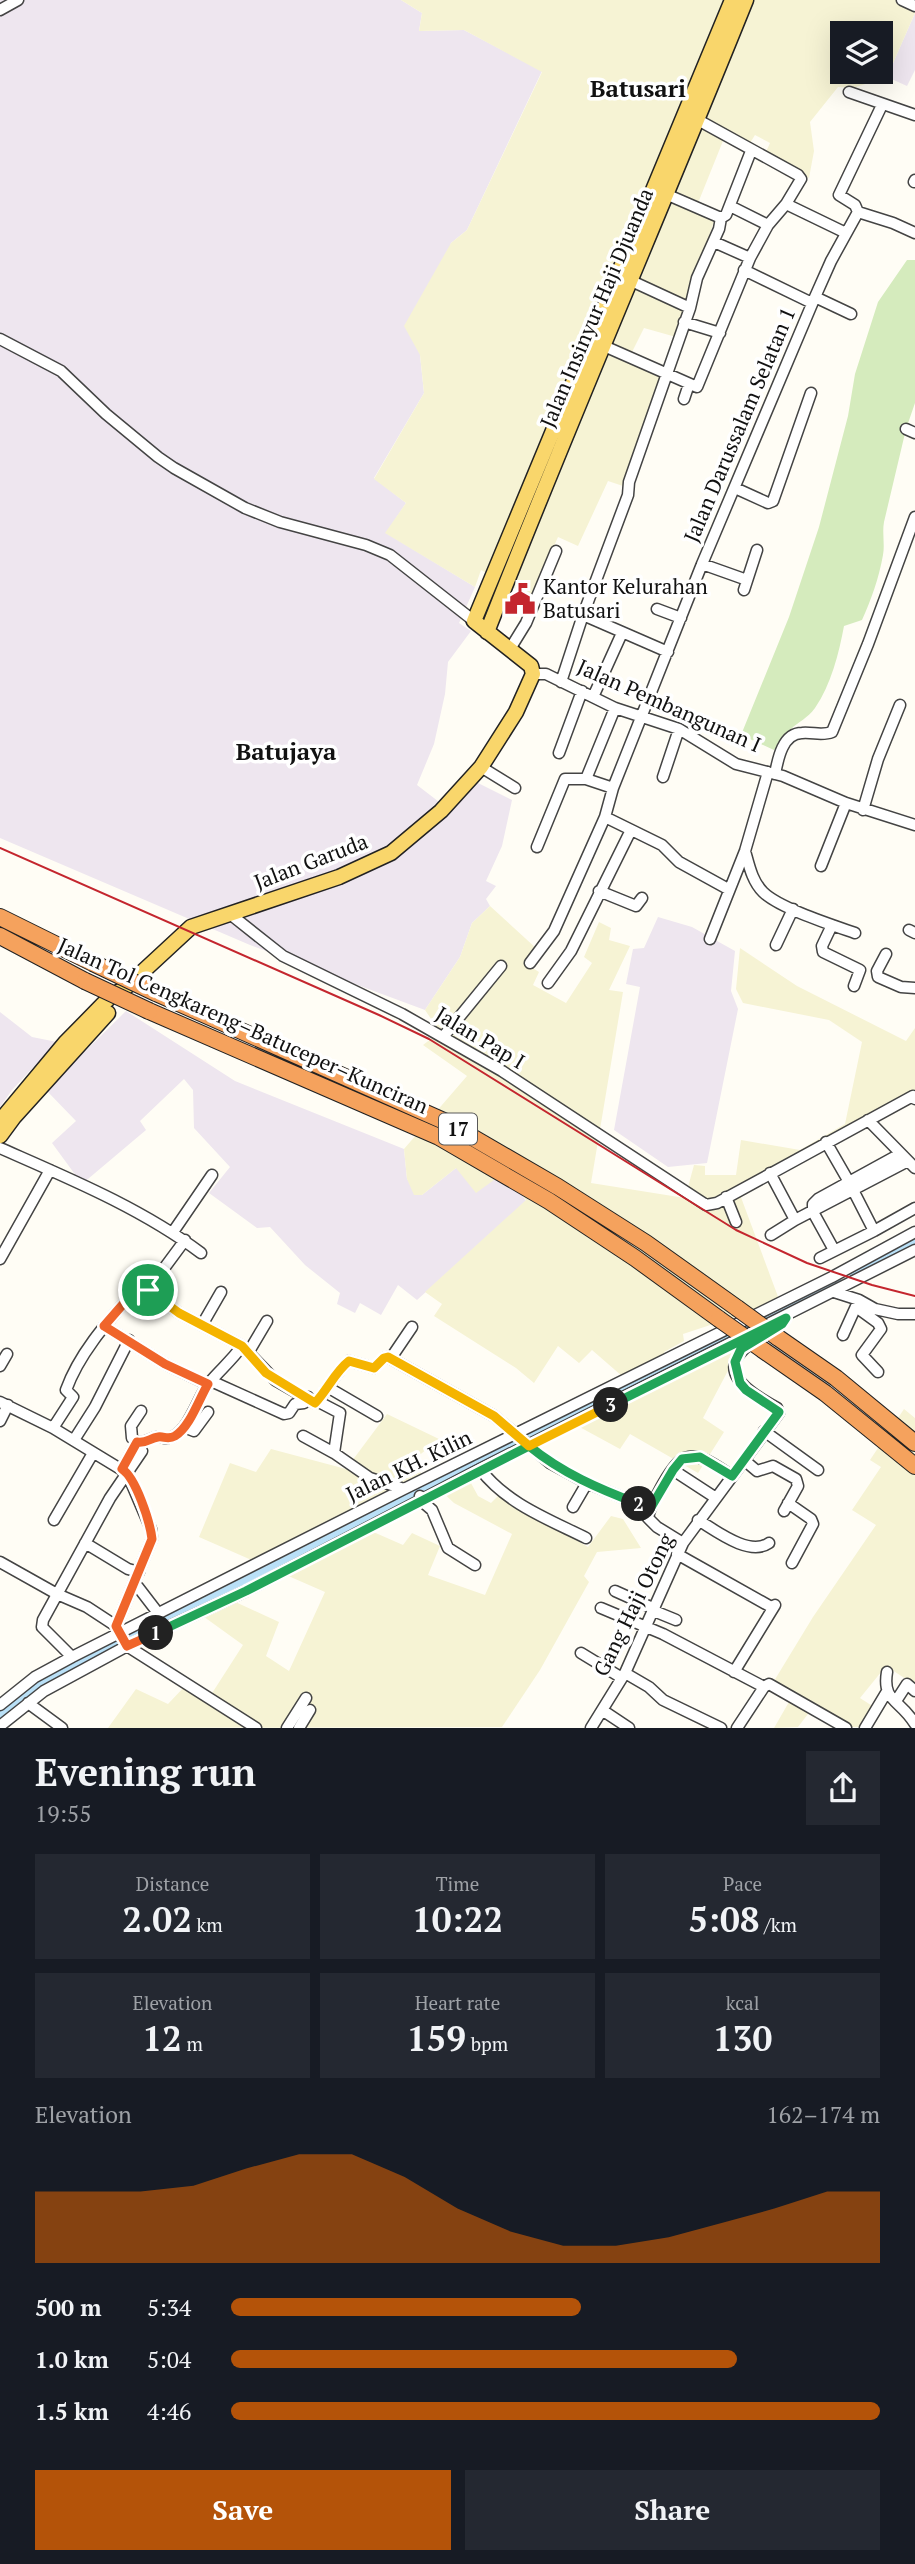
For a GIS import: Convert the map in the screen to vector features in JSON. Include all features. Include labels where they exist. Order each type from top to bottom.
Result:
[{"type":"highway","name":"Jalan Tol Cengkareng–Batuceper–Kunciran","points":[[0,917],[156,993],[446,1122],[558,1187],[646,1244],[836,1378],[915,1443]]},
{"type":"highway","name":"Jalan Tol Cengkareng–Batuceper–Kunciran","points":[[0,936],[149,1011],[439,1137],[549,1201],[635,1258],[825,1394],[915,1466]]},
{"type":"main road","name":"Jalan Insinyur Haji Djuanda","points":[[487,632],[537,504],[604,346],[624,278],[668,195],[698,120],[732,0]]},
{"type":"main road","name":"Jalan Insinyur Haji Djuanda","points":[[474,621],[624,278],[720,46],[746,0]]},
{"type":"main road","points":[[474,621],[531,666],[533,674]]},
{"type":"main road","name":"Jalan Garuda","points":[[0,1136],[7,1116],[69,1047],[118,1000],[124,989],[191,927],[339,877],[391,853],[435,817],[481,768],[516,712],[533,674]]},
{"type":"street","points":[[0,10],[18,0]]},
{"type":"street","points":[[902,0],[915,6]]},
{"type":"street","points":[[849,92],[915,115]]},
{"type":"street","points":[[882,105],[839,195],[855,205],[858,212],[915,233]]},
{"type":"street","points":[[604,346],[695,387],[699,384],[744,270],[768,226],[800,181],[799,176],[698,120]]},
{"type":"street","points":[[561,682],[628,495],[629,482],[698,278],[751,151]]},
{"type":"street","points":[[668,195],[721,218]]},
{"type":"street","points":[[786,204],[846,233]]},
{"type":"street","points":[[730,206],[768,226]]},
{"type":"street","name":"Jalan Darussalam Selatan 1","points":[[530,963],[554,931],[605,817],[613,788],[702,564],[814,300],[858,212]]},
{"type":"street","points":[[714,242],[750,258]]},
{"type":"street","points":[[744,270],[851,314]]},
{"type":"street","points":[[624,278],[690,308]]},
{"type":"street","points":[[684,322],[720,333]]},
{"type":"street","points":[[0,339],[61,370],[106,414],[174,468],[245,508],[280,522],[366,545],[390,555],[474,621]]},
{"type":"street","points":[[684,400],[690,384]]},
{"type":"street","points":[[735,488],[768,503],[773,501],[811,393]]},
{"type":"street","points":[[710,939],[779,754],[789,738],[799,732],[832,732],[911,538],[915,517]]},
{"type":"street","points":[[702,564],[745,585],[757,550]]},
{"type":"street","points":[[510,649],[526,623],[556,551]]},
{"type":"street","points":[[657,608],[681,618]]},
{"type":"street","points":[[583,615],[668,652]]},
{"type":"street","points":[[593,697],[622,633]]},
{"type":"street","name":"Jalan Pembangunan I","points":[[533,674],[546,674],[615,708],[679,729],[725,759],[772,773],[863,810],[915,825]]},
{"type":"street","points":[[559,753],[582,691]]},
{"type":"street","points":[[863,810],[878,759],[900,705]]},
{"type":"street","points":[[586,779],[615,708]]},
{"type":"street","points":[[663,777],[679,729]]},
{"type":"street","points":[[481,768],[514,788]]},
{"type":"street","points":[[537,847],[565,779],[586,779],[613,788]]},
{"type":"street","points":[[821,866],[846,803]]},
{"type":"street","points":[[605,817],[662,845],[679,862],[728,889]]},
{"type":"street","points":[[548,983],[571,951],[631,830]]},
{"type":"street","points":[[745,851],[751,872],[763,892],[793,909],[855,933]]},
{"type":"street","points":[[599,891],[636,906],[642,898]]},
{"type":"street","points":[[776,945],[793,909]]},
{"type":"street","name":"Jalan Pap I","points":[[230,914],[283,956],[443,1037],[502,1072],[706,1205],[717,1203],[726,1197]]},
{"type":"street","points":[[832,925],[822,946],[823,952],[860,970],[854,986]]},
{"type":"street","points":[[887,954],[877,971],[878,977],[901,987],[915,988]]},
{"type":"street","points":[[443,1037],[500,966]]},
{"type":"street","points":[[736,1222],[726,1197],[913,1096],[915,1099]]},
{"type":"street","points":[[771,1235],[813,1212],[851,1186],[908,1161],[868,1120]]},
{"type":"street","points":[[826,1142],[874,1231]]},
{"type":"street","points":[[0,1148],[173,1232],[201,1253]]},
{"type":"street","points":[[0,1259],[50,1170]]},
{"type":"street","points":[[769,1173],[795,1220]]},
{"type":"street","points":[[173,1232],[212,1175]]},
{"type":"street","points":[[820,1258],[915,1208]]},
{"type":"street","points":[[813,1212],[834,1250]]},
{"type":"street","name":"Jalan KH. Kilin","points":[[0,1705],[40,1685],[158,1614],[241,1583],[415,1491],[480,1469],[522,1441],[915,1232]]},
{"type":"street","points":[[148,1290],[184,1240]]},
{"type":"street","name":"Jalan KH. Kilin","points":[[0,1726],[28,1703],[40,1685],[72,1657],[241,1583],[415,1491],[786,1318],[915,1250]]},
{"type":"street","points":[[53,1428],[73,1397],[66,1390],[71,1376],[104,1326],[138,1287],[142,1286],[179,1313],[245,1349],[275,1380],[340,1413],[334,1453]]},
{"type":"street","points":[[202,1325],[221,1292]]},
{"type":"street","points":[[834,1292],[875,1309],[898,1314],[915,1314]]},
{"type":"street","points":[[843,1335],[858,1303]]},
{"type":"street","points":[[858,1303],[881,1329],[862,1355],[878,1373]]},
{"type":"street","name":"Gang Haji Otong","points":[[591,1727],[624,1675],[683,1543],[779,1410],[746,1390],[740,1383],[735,1362],[741,1349],[782,1324],[786,1318]]},
{"type":"street","points":[[72,1657],[42,1627],[45,1614],[125,1471],[140,1446],[157,1437],[175,1436],[184,1427],[209,1382],[245,1349],[267,1321]]},
{"type":"street","points":[[104,1326],[165,1364],[284,1414],[289,1413],[295,1404],[304,1403],[329,1388],[341,1367],[349,1361],[374,1368],[384,1358],[391,1358],[494,1416],[550,1463],[587,1483],[650,1509]]},
{"type":"street","points":[[391,1358],[412,1327]]},
{"type":"street","points":[[74,1440],[129,1340]]},
{"type":"street","points":[[0,1366],[7,1354]]},
{"type":"street","points":[[329,1388],[377,1416]]},
{"type":"street","points":[[0,1421],[4,1404],[53,1428],[125,1471],[151,1529],[152,1539],[139,1572],[121,1637]]},
{"type":"street","points":[[140,1446],[132,1438],[131,1426],[141,1410]]},
{"type":"street","points":[[184,1427],[194,1431],[198,1429],[208,1412]]},
{"type":"street","points":[[765,1431],[818,1471]]},
{"type":"street","points":[[303,1436],[370,1478],[415,1491],[432,1510],[448,1548],[475,1565]]},
{"type":"street","points":[[54,1520],[93,1453]]},
{"type":"street","points":[[683,1543],[648,1518],[650,1509],[673,1470],[682,1459],[694,1456],[732,1476]]},
{"type":"street","points":[[744,1460],[757,1471],[774,1466],[796,1479],[798,1486],[786,1507],[811,1519],[813,1524],[792,1563]]},
{"type":"street","points":[[480,1469],[492,1485],[508,1499],[586,1538]]},
{"type":"street","points":[[673,1470],[716,1498]]},
{"type":"street","points":[[573,1507],[587,1483]]},
{"type":"street","points":[[698,1520],[744,1546],[763,1547],[769,1543]]},
{"type":"street","points":[[85,1543],[128,1569],[139,1572]]},
{"type":"street","points":[[677,1554],[774,1606],[734,1672]]},
{"type":"street","points":[[0,1562],[57,1594],[87,1607],[121,1637],[256,1727]]},
{"type":"street","points":[[138,1587],[158,1614]]},
{"type":"street","points":[[615,1591],[676,1620]]},
{"type":"street","points":[[601,1608],[647,1627],[764,1687]]},
{"type":"street","points":[[581,1653],[649,1687],[663,1700],[721,1727]]},
{"type":"street","points":[[887,1672],[884,1686],[886,1693],[907,1710],[915,1724]]},
{"type":"street","points":[[743,1726],[764,1687],[769,1684],[846,1727]]},
{"type":"street","points":[[896,1701],[907,1684],[915,1691]]},
{"type":"street","points":[[865,1727],[886,1693]]},
{"type":"street","points":[[287,1727],[306,1698]]},
{"type":"street","points":[[28,1703],[62,1727]]},
{"type":"street","points":[[299,1727],[310,1710]]},
{"type":"street","points":[[602,1710],[629,1727]]},
{"type":"shaded area","points":[[0,0],[401,0],[422,13],[419,31],[464,30],[542,71],[467,230],[451,243],[420,355],[424,393],[374,478],[406,503],[386,533],[475,587],[459,623],[471,631],[448,662],[445,694],[434,744],[417,785],[443,805],[472,780],[512,800],[502,846],[486,881],[496,886],[486,899],[490,906],[472,923],[460,957],[425,1010],[250,945],[0,838]]},
{"type":"shaded area","points":[[401,0],[915,0],[915,13],[893,63],[893,21],[830,21],[830,84],[865,84],[853,88],[838,87],[810,122],[814,151],[809,178],[766,152],[770,143],[755,135],[750,143],[727,131],[698,203],[716,215],[676,337],[644,328],[629,358],[667,375],[629,488],[608,481],[578,546],[558,537],[531,597],[481,570],[475,587],[385,533],[406,503],[374,479],[424,393],[420,355],[404,326],[451,243],[467,230],[542,72],[464,30],[419,31],[422,13]]},
{"type":"shaded area","points":[[915,13],[915,70],[907,86],[893,80],[893,63]]},
{"type":"shaded area","points":[[490,906],[537,949],[526,964],[539,972],[533,985],[566,1003],[592,963],[584,957],[599,922],[611,928],[609,940],[630,946],[609,990],[623,992],[591,1183],[685,1198],[694,1165],[705,1166],[705,1175],[736,1175],[741,1140],[800,1150],[845,1124],[862,1042],[829,1020],[743,1003],[736,989],[740,948],[797,986],[906,1041],[915,1028],[915,1094],[739,1192],[780,1302],[683,1334],[684,1341],[664,1352],[677,1374],[739,1341],[732,1363],[703,1418],[724,1432],[698,1473],[630,1434],[620,1449],[563,1418],[630,1383],[592,1350],[579,1363],[558,1346],[534,1383],[516,1368],[434,1316],[442,1304],[425,1292],[526,1200],[505,1172],[476,1193],[456,1168],[422,1195],[414,1195],[407,1179],[404,1149],[467,1076],[423,1045],[440,1032],[425,1010],[460,957],[472,923]]},
{"type":"shaded area","points":[[658,917],[692,927],[735,951],[731,991],[738,1009],[707,1163],[668,1167],[614,1130],[640,987],[626,984],[633,949],[644,948]]},
{"type":"shaded area","points":[[126,1011],[235,1081],[404,1149],[407,1179],[422,1195],[456,1168],[505,1171],[526,1201],[417,1300],[398,1285],[381,1315],[360,1303],[355,1313],[337,1304],[340,1293],[305,1265],[270,1227],[257,1228],[209,1193],[230,1167],[194,1128],[193,1090],[184,1079],[140,1121],[146,1130],[82,1184],[52,1143],[76,1121],[46,1090]]},
{"type":"shaded area","points":[[0,1012],[32,1037],[57,1042],[12,1090],[0,1107]]},
{"type":"shaded area","points":[[904,1409],[915,1418],[915,1685],[886,1666],[860,1698],[877,1709],[864,1727],[841,1727],[811,1710],[798,1727],[774,1728],[793,1695],[774,1681],[813,1617],[876,1525],[852,1510],[881,1467],[870,1460]]},
{"type":"shaded area","points":[[387,1414],[439,1439],[416,1458],[422,1477],[347,1513],[362,1527],[403,1545],[412,1533],[440,1546],[428,1575],[485,1595],[512,1534],[454,1503],[438,1488],[466,1474],[478,1496],[491,1503],[499,1495],[588,1547],[611,1516],[623,1519],[641,1548],[597,1552],[584,1576],[589,1582],[540,1670],[502,1727],[108,1728],[136,1689],[168,1704],[186,1685],[207,1701],[243,1645],[200,1614],[229,1599],[279,1622],[266,1656],[289,1671],[325,1592],[199,1537],[230,1463],[256,1472],[271,1449],[346,1469]]},
{"type":"green space","points":[[907,260],[915,260],[915,403],[906,429],[884,522],[884,551],[879,572],[862,620],[844,626],[834,668],[821,699],[812,712],[791,729],[774,750],[741,735],[789,617],[819,527],[848,416],[855,374],[878,302]]},
{"type":"waterway","points":[[856,1274],[915,1243]]},
{"type":"waterway","points":[[0,1719],[51,1678],[837,1283]]},
{"type":"railway","points":[[0,848],[429,1039],[736,1230],[807,1263],[915,1296]]},
{"type":"place","name":"Kantor Kelurahan Batusari","points":[[520,599]]},
{"type":"district","name":"Batusari","points":[[638,89]]},
{"type":"district","name":"Batujaya","points":[[286,752]]},
{"type":"route","points":[[148,1290],[142,1286],[138,1287],[104,1326],[165,1364],[208,1384],[184,1427],[175,1436],[157,1437],[144,1444],[137,1442],[122,1469],[132,1479],[151,1529],[152,1539],[116,1626],[127,1646],[246,1591],[529,1446],[550,1463],[587,1483],[650,1509],[682,1459],[700,1457],[732,1476],[779,1413],[777,1408],[746,1390],[736,1373],[735,1362],[741,1349],[782,1324],[786,1318],[529,1446],[494,1416],[388,1357],[374,1368],[349,1361],[341,1367],[329,1388],[315,1403],[266,1373],[242,1346],[179,1313],[148,1290]]}]
